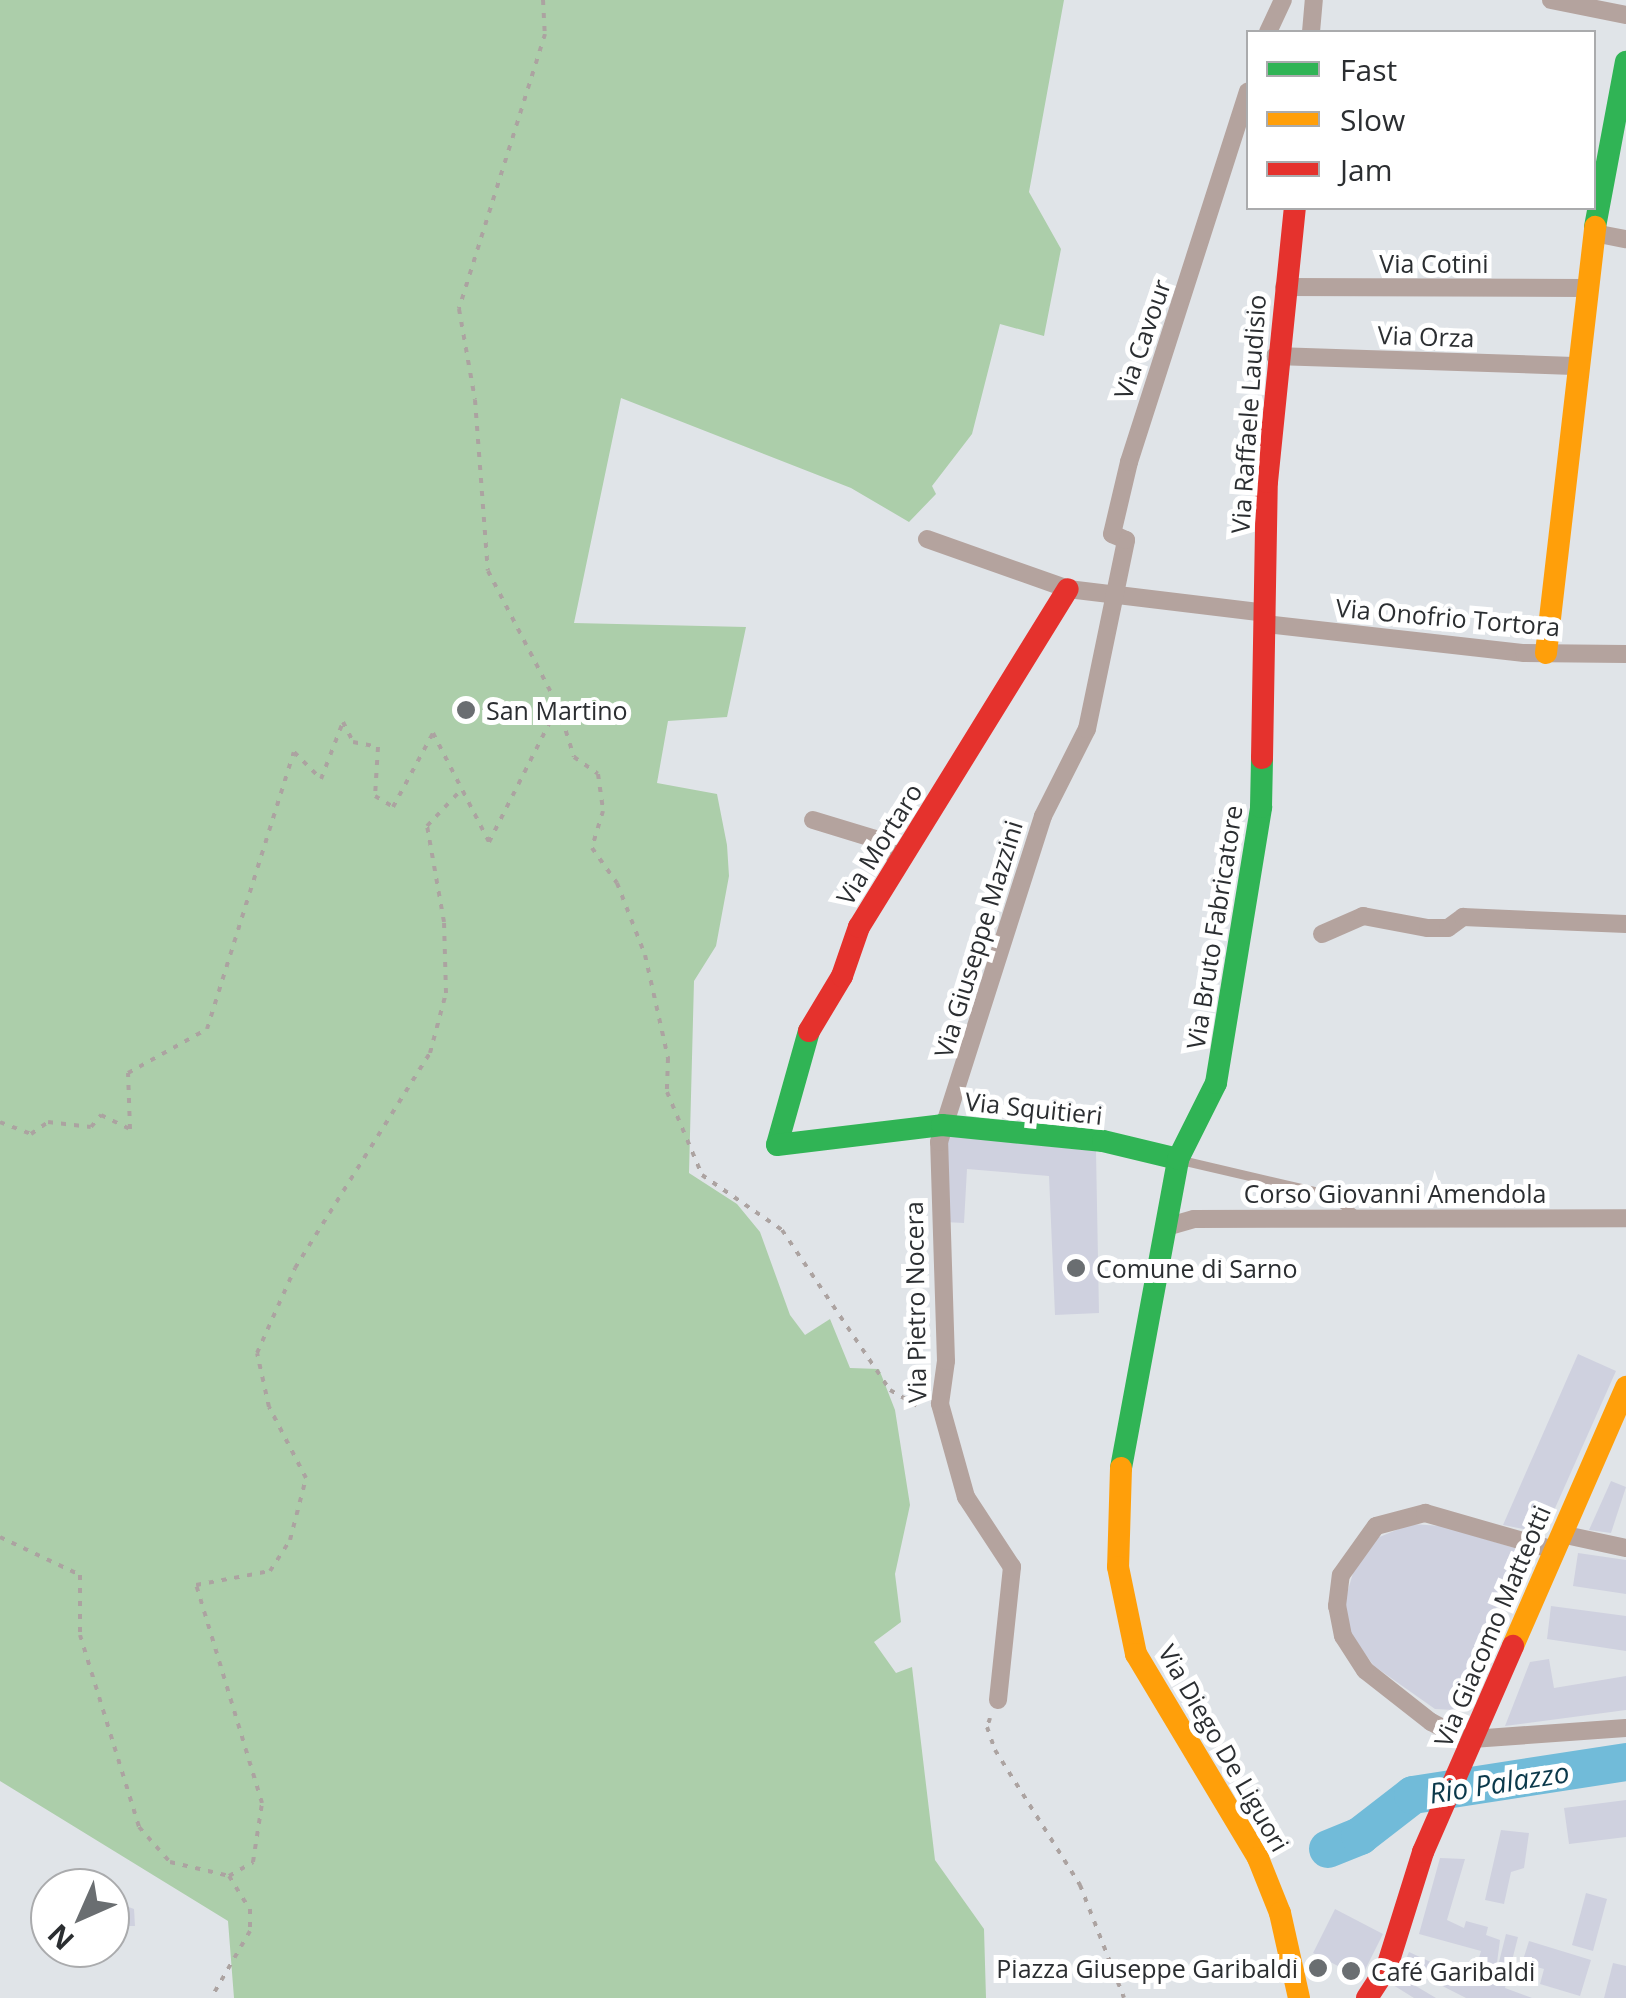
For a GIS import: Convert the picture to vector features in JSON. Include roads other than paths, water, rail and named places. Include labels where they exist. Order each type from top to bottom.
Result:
[{"type":"street","points":[[1269,30],[1283,0]]},
{"type":"street","points":[[1311,30],[1314,0]]},
{"type":"street","points":[[1551,0],[1626,15]]},
{"type":"street","points":[[1546,653],[1584,288],[1626,62]]},
{"type":"street","name":"Via Cavour","points":[[1112,597],[1126,540],[1112,534],[1129,462],[1246,98]]},
{"type":"street","name":"Via Raffaele Laudisio","points":[[1265,619],[1275,356],[1295,210]]},
{"type":"street","points":[[1594,233],[1626,239]]},
{"type":"street","name":"Via Cotini","points":[[1284,288],[1584,288]]},
{"type":"street","name":"Via Orza","points":[[1275,356],[1574,366]]},
{"type":"street","name":"Via Onofrio Tortora","points":[[928,539],[1068,589],[1112,597],[1546,653],[1626,654]]},
{"type":"street","name":"Via Mortaro","points":[[777,1145],[812,1021],[901,862],[1068,589]]},
{"type":"street","name":"Via Giuseppe Mazzini","points":[[942,1125],[1010,934],[1043,816],[1087,729],[1112,597]]},
{"type":"street","name":"Via Bruto Fabricatore","points":[[1166,1227],[1178,1159],[1216,1082],[1243,948],[1262,807],[1265,619]]},
{"type":"street","points":[[813,820],[879,840],[901,862]]},
{"type":"street","points":[[1322,934],[1335,923],[1363,916],[1428,928],[1448,928],[1463,917],[1626,924]]},
{"type":"street","name":"Via Squitieri","points":[[777,1145],[942,1125],[1103,1141],[1178,1159]]},
{"type":"street","name":"Via Pietro Nocera","points":[[942,1125],[937,1212],[944,1420],[966,1497],[1012,1567],[998,1700]]},
{"type":"street","name":"Corso Giovanni Amendola","points":[[1166,1227],[1194,1220],[1626,1218]]},
{"type":"street","name":"Via Diego De Liguori","points":[[1166,1227],[1122,1437],[1118,1567],[1136,1654],[1258,1858],[1280,1913],[1299,1998]]},
{"type":"street","name":"Via Giacomo Matteotti","points":[[1367,1998],[1388,1967],[1423,1852],[1626,1386]]},
{"type":"street","points":[[1626,1548],[1558,1542],[1425,1512],[1376,1526],[1341,1576],[1337,1606],[1343,1636],[1365,1670],[1469,1748],[1626,1728]]},
{"type":"lane","points":[[1178,1159],[1332,1195],[1359,1218]]},
{"type":"waterway","name":"Rio Palazzo","points":[[1328,1849],[1360,1836],[1413,1795],[1626,1762]]},
{"type":"place","name":"San Martino","points":[[466,710]]},
{"type":"place","name":"Comune di Sarno","points":[[1076,1268]]},
{"type":"place","name":"Piazza Giuseppe Garibaldi","points":[[1318,1968]]},
{"type":"place","name":"Café Garibaldi","points":[[1351,1971]]}]
